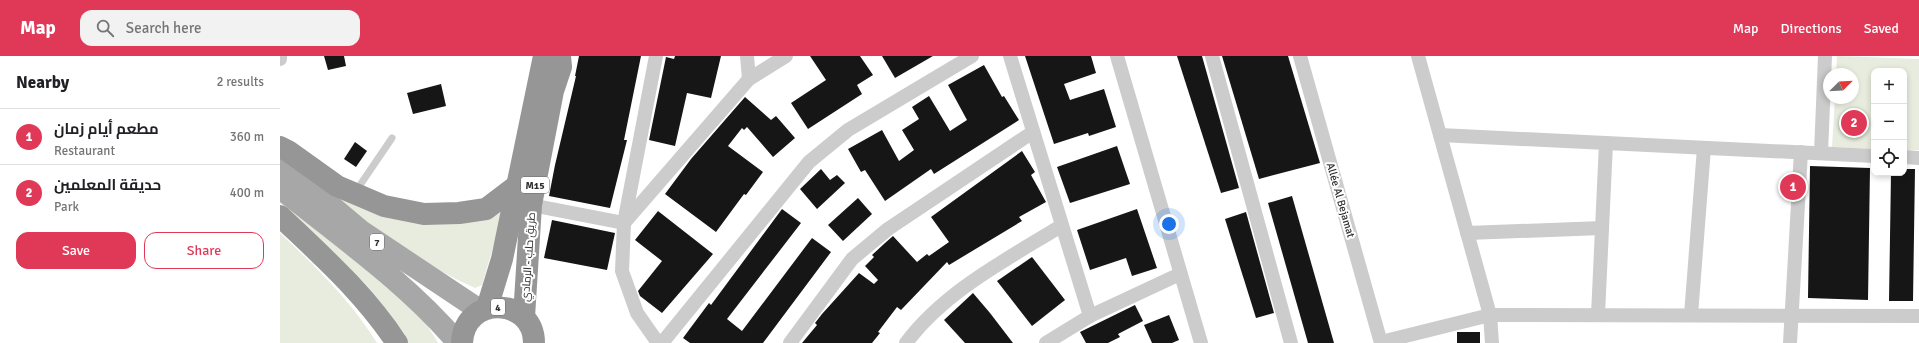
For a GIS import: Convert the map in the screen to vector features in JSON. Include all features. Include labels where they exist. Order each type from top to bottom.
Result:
[{"type":"highway","name":"طريق حلب - الرمادي","points":[[484,309],[502,259],[519,184],[544,56]]},
{"type":"highway","name":"طريق حلب - الرمادي","points":[[524,317],[532,205],[553,91],[561,67],[560,56]]},
{"type":"highway","points":[[280,147],[288,151],[337,186],[384,206],[424,214],[459,213],[486,209],[519,184]]},
{"type":"highway","points":[[280,216],[348,280],[381,319],[397,343]]},
{"type":"highway","name":"4","points":[[462,343],[466,326],[472,317],[484,309],[500,306],[513,310],[524,317]]},
{"type":"highway","points":[[524,317],[530,326],[534,343]]},
{"type":"main road","name":"7","points":[[280,163],[361,231],[484,309]]},
{"type":"main road","name":"7","points":[[280,188],[409,292],[440,321],[458,343]]},
{"type":"street","points":[[656,56],[624,223],[622,271],[637,313],[658,343]]},
{"type":"street","points":[[747,56],[749,79]]},
{"type":"street","points":[[624,223],[749,79],[786,56]]},
{"type":"street","points":[[662,343],[809,162],[848,130],[972,56]]},
{"type":"street","points":[[1010,56],[1061,226],[1090,316]]},
{"type":"street","points":[[1117,56],[1201,343]]},
{"type":"street","points":[[1212,56],[1291,343]]},
{"type":"street","name":"Allée Al Bejamat","points":[[1300,56],[1381,342]]},
{"type":"street","points":[[1418,56],[1490,315],[1492,343]]},
{"type":"street","points":[[1821,153],[1825,56]]},
{"type":"street","points":[[790,343],[852,259],[888,229],[1033,132]]},
{"type":"street","points":[[1440,136],[1871,156]]},
{"type":"street","points":[[1598,315],[1606,143]]},
{"type":"street","points":[[1691,315],[1704,148]]},
{"type":"street","points":[[1790,343],[1801,152]]},
{"type":"street","points":[[1907,157],[1919,158]]},
{"type":"street","points":[[532,205],[624,223]]},
{"type":"street","points":[[906,343],[916,329],[969,282],[1061,226]]},
{"type":"street","points":[[1467,233],[1602,228]]},
{"type":"street","points":[[1046,343],[1090,316],[1180,274]]},
{"type":"street","points":[[1381,342],[1490,315],[1919,316]]},
{"type":"lane","points":[[355,193],[392,138]]},
{"type":"shaded area","points":[[1837,56],[1919,59],[1919,150],[1907,150],[1907,68],[1871,68],[1871,149],[1832,147],[1835,104],[1859,104],[1859,68],[1836,68]]},
{"type":"shaded area","points":[[296,165],[356,206],[383,217],[507,199],[482,285],[475,288],[427,263],[381,233]]},
{"type":"shaded area","points":[[280,196],[372,271],[424,320],[438,343],[408,343],[404,333],[369,291],[280,203]]},
{"type":"shaded area","points":[[280,233],[320,272],[344,299],[367,327],[377,343],[280,343]]},
{"type":"building","points":[[324,56],[344,56],[346,66],[328,70]]},
{"type":"building","points":[[579,56],[641,56],[624,140],[627,140],[610,208],[549,196],[576,76]]},
{"type":"building","points":[[675,56],[721,56],[711,98],[687,93],[675,146],[649,140],[666,57],[674,59]]},
{"type":"building","points":[[810,56],[860,56],[873,75],[857,85],[862,94],[808,129],[791,103],[826,80]]},
{"type":"building","points":[[882,56],[933,56],[895,78]]},
{"type":"building","points":[[1025,56],[1091,56],[1096,73],[1064,84],[1070,100],[1104,89],[1116,127],[1089,136],[1088,133],[1054,144]]},
{"type":"building","points":[[1177,56],[1202,56],[1239,188],[1221,193]]},
{"type":"building","points":[[1222,56],[1288,56],[1320,163],[1259,179]]},
{"type":"building","points":[[984,65],[1002,97],[1004,96],[1019,120],[934,174],[931,169],[885,201],[865,170],[861,172],[848,149],[882,130],[899,161],[914,150],[902,130],[919,119],[912,107],[929,96],[950,131],[967,120],[948,85]]},
{"type":"building","points":[[441,84],[446,106],[413,114],[407,93]]},
{"type":"building","points":[[745,97],[771,120],[776,116],[795,138],[773,157],[747,127],[744,130],[742,128],[728,146],[763,172],[746,195],[744,194],[716,232],[665,194],[691,159]]},
{"type":"building","points":[[355,142],[367,151],[356,167],[344,159]]},
{"type":"building","points":[[1117,146],[1130,184],[1070,203],[1057,167]]},
{"type":"building","points":[[1022,151],[1035,172],[1031,175],[1046,202],[1019,217],[1022,221],[949,265],[947,262],[901,310],[897,307],[878,332],[880,333],[872,343],[802,343],[817,325],[815,323],[822,314],[859,273],[874,284],[878,280],[865,266],[874,257],[872,255],[893,236],[917,262],[927,254],[929,256],[949,242],[931,217]]},
{"type":"building","points":[[1810,166],[1870,168],[1868,300],[1808,298]]},
{"type":"building","points":[[821,169],[830,180],[837,175],[845,183],[817,209],[800,189]]},
{"type":"building","points":[[1907,169],[1915,169],[1913,301],[1889,301],[1891,176],[1907,176]]},
{"type":"building","points":[[1292,196],[1334,343],[1308,343],[1268,203]]},
{"type":"building","points":[[858,198],[872,214],[843,241],[828,225]]},
{"type":"building","points":[[782,209],[801,223],[727,319],[742,331],[812,238],[831,252],[763,343],[690,343],[683,338],[709,303],[711,305]]},
{"type":"building","points":[[1137,209],[1157,268],[1132,276],[1126,258],[1090,270],[1077,230]]},
{"type":"building","points":[[658,211],[713,254],[662,313],[640,296],[638,291],[662,261],[635,240]]},
{"type":"building","points":[[1246,212],[1274,313],[1256,318],[1225,219]]},
{"type":"building","points":[[552,220],[615,233],[607,270],[544,258]]},
{"type":"building","points":[[1032,257],[1065,300],[1032,326],[997,281]]},
{"type":"building","points":[[973,293],[1013,343],[965,343],[944,320]]},
{"type":"building","points":[[1135,305],[1143,321],[1118,334],[1120,337],[1108,343],[1086,343],[1080,332]]},
{"type":"building","points":[[1169,315],[1179,340],[1172,343],[1152,343],[1144,325]]},
{"type":"building","points":[[1457,332],[1480,332],[1480,343],[1457,343]]},
{"type":"place","name":"حديقة المعلمين","points":[[1854,123]]},
{"type":"place","name":"مطعم أيام زمان","points":[[1793,187]]}]
